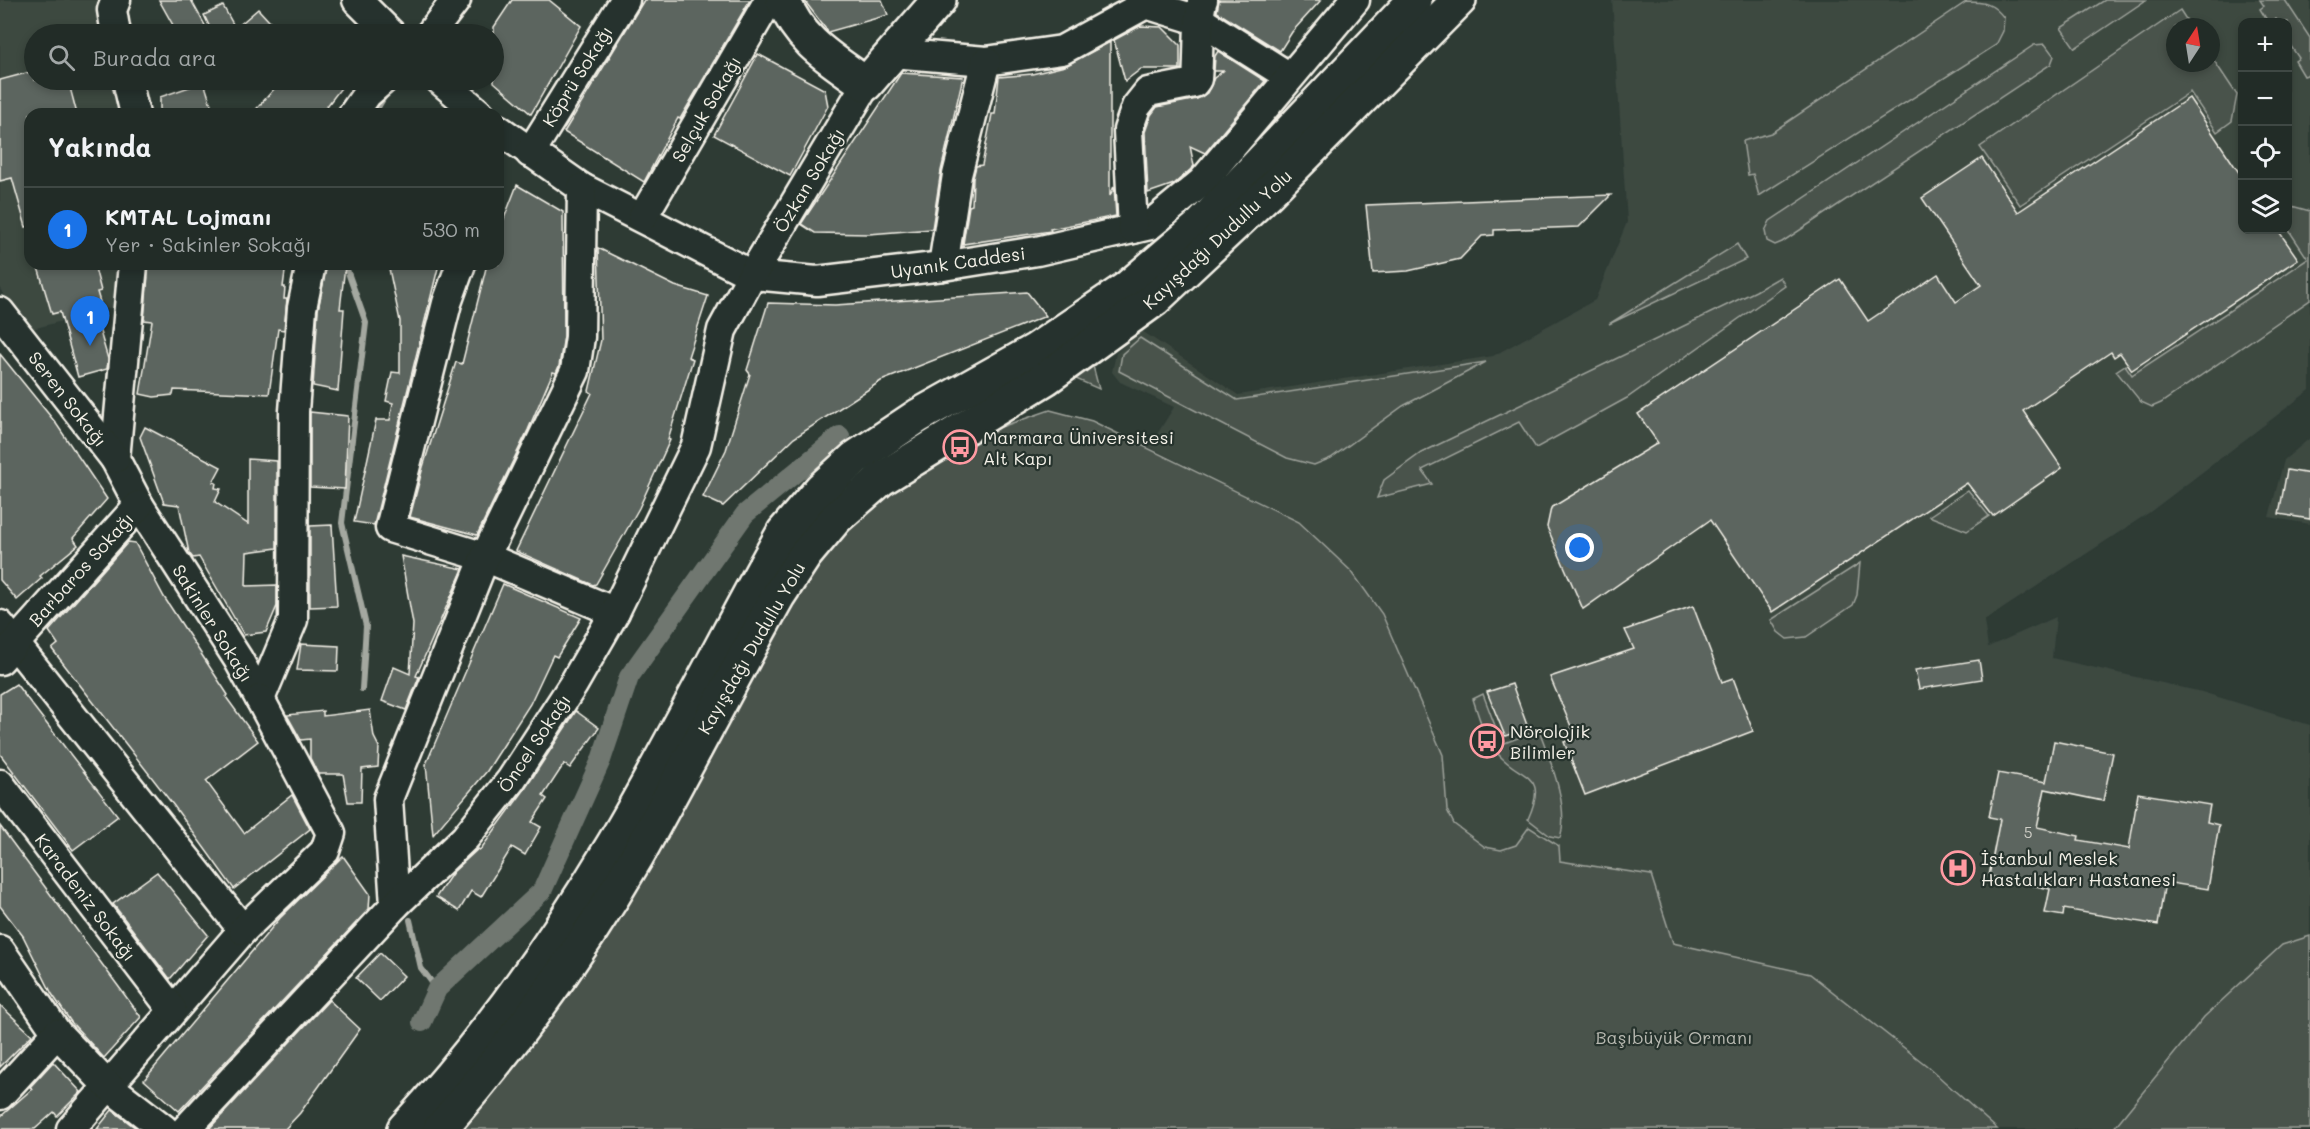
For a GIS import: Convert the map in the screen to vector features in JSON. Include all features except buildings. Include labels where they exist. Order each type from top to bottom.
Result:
[{"type":"main road","points":[[783,0],[792,22],[813,46],[866,84],[939,0]]},
{"type":"main road","name":"Kayışdağı Dudullu Yolu","points":[[404,1129],[488,1030],[555,935],[614,842],[784,532],[821,489],[855,458],[918,416],[1036,350],[1126,289],[1201,225],[1415,0]]},
{"type":"main road","name":"Kayışdağı Dudullu Yolu","points":[[440,1129],[506,1049],[575,954],[636,857],[778,596],[805,555],[836,518],[881,479],[1046,378],[1155,299],[1252,208],[1459,0]]},
{"type":"street","points":[[114,24],[112,10],[116,0]]},
{"type":"street","points":[[357,0],[381,24]]},
{"type":"street","points":[[438,24],[456,0]]},
{"type":"street","name":"Köprü Sokağı","points":[[530,153],[625,0]]},
{"type":"street","name":"Selçuk Sokağı","points":[[642,218],[769,0]]},
{"type":"street","name":"Uyanık Caddesi","points":[[504,143],[530,153],[582,188],[752,275],[817,281],[943,266],[1037,251],[1150,225],[1160,218],[1202,182],[1288,76],[1355,0]]},
{"type":"street","points":[[892,53],[986,61],[1062,50],[1146,4],[1202,10],[1288,76]]},
{"type":"street","points":[[1133,229],[1128,130],[1136,107],[1148,92],[1194,83],[1197,79],[1202,10]]},
{"type":"street","points":[[943,266],[957,175],[986,61]]},
{"type":"street","name":"Özkan Sokağı","points":[[752,275],[866,84]]},
{"type":"street","points":[[129,90],[134,108]]},
{"type":"street","points":[[357,108],[372,90]]},
{"type":"street","points":[[452,90],[473,108]]},
{"type":"street","points":[[396,905],[388,799],[485,557],[575,371],[580,337],[582,188]]},
{"type":"street","points":[[115,459],[132,270]]},
{"type":"street","name":"Sakinler Sokağı","points":[[260,699],[292,620],[294,411],[302,308],[310,270]]},
{"type":"street","points":[[459,270],[447,303],[390,528],[485,557],[615,612]]},
{"type":"street","name":"Öncel Sokağı","points":[[186,1129],[396,905],[465,838],[512,780],[573,685],[615,612],[696,446],[722,330],[752,275]]},
{"type":"street","name":"Seren Sokağı","points":[[0,312],[115,459]]},
{"type":"street","name":"Sakinler Sokağı","points":[[115,459],[139,505],[238,659],[260,699]]},
{"type":"street","name":"Barbaros Sokağı","points":[[5,642],[139,505]]},
{"type":"street","points":[[5,642],[243,930]]},
{"type":"street","points":[[71,1129],[172,1009],[243,930],[325,851],[331,833],[260,699]]},
{"type":"street","name":"Karadeniz Sokağı","points":[[0,784],[172,1009]]},
{"type":"street","points":[[0,950],[12,984],[107,1085],[164,1129]]},
{"type":"street","points":[[0,1095],[57,1033]]},
{"type":"shaded area","points":[[0,0],[110,0],[109,24],[24,24],[24,90],[122,90],[126,108],[24,108],[24,270],[127,270],[124,304],[29,330],[0,289]]},
{"type":"shaded area","points":[[1612,0],[2310,0],[2310,390],[2150,512],[1984,621],[1988,647],[2056,617],[2052,658],[2202,692],[2310,725],[2310,936],[2282,945],[2204,1017],[2113,1129],[1997,1129],[1926,1065],[1810,974],[1673,943],[1651,875],[1559,861],[1529,827],[1516,845],[1501,850],[1485,847],[1454,824],[1447,810],[1443,755],[1382,614],[1299,522],[1149,447],[1174,407],[1120,382],[1112,372],[1116,353],[1142,331],[1238,395],[1493,356],[1595,300],[1627,222]]},
{"type":"shaded area","points":[[2310,438],[2310,524],[2269,517],[2284,460]]},
{"type":"green space","points":[[2105,0],[2146,0],[2075,48],[2061,28]]},
{"type":"green space","points":[[2260,0],[2285,0],[2310,38],[2310,74],[2304,76],[2295,61],[2299,58],[2292,48],[2292,18],[2266,18],[2260,9],[2264,6]]},
{"type":"green space","points":[[1966,2],[1988,4],[2004,18],[2003,31],[1996,45],[1759,196],[1753,174],[1748,175],[1743,141],[1771,133]]},
{"type":"green space","points":[[2180,10],[2185,18],[2168,18]]},
{"type":"green space","points":[[2166,20],[2166,72],[2220,72],[2220,70],[2237,95],[2232,121],[2217,132],[2190,92],[2020,205],[1980,147]]},
{"type":"green space","points":[[2045,44],[2054,56],[2051,64],[1782,242],[1775,245],[1767,241],[1765,231],[1770,221],[2034,45]]},
{"type":"green space","points":[[2292,206],[2310,211],[2310,300],[2152,407],[2141,402],[2116,371],[2125,365],[2132,375],[2308,259],[2291,234]]},
{"type":"green space","points":[[1737,244],[1746,259],[1609,324]]},
{"type":"green space","points":[[1780,277],[1785,286],[1627,398],[1536,448],[1519,422],[1422,470],[1432,484],[1377,498],[1384,480],[1421,453],[1756,291]]},
{"type":"green space","points":[[1140,338],[1237,400],[1486,362],[1403,406],[1331,458],[1314,465],[1287,458],[1119,371],[1122,354]]},
{"type":"green space","points":[[1092,362],[1099,389],[1069,376]]},
{"type":"green space","name":"Başıbüyük Ormanı","points":[[1050,410],[1092,421],[1299,522],[1352,572],[1382,614],[1443,755],[1447,810],[1454,824],[1485,847],[1501,850],[1516,845],[1529,827],[1559,846],[1560,861],[1651,875],[1673,943],[1810,974],[1926,1065],[1997,1129],[462,1129],[502,1082],[576,985],[644,879],[702,767],[799,591],[830,548],[892,491],[995,429]]},
{"type":"green space","points":[[1968,490],[1989,516],[1967,531],[1929,516]]},
{"type":"green space","points":[[1860,563],[1857,595],[1853,605],[1806,637],[1787,639],[1778,632],[1771,620]]},
{"type":"green space","points":[[1483,694],[1502,744],[1539,730],[1561,798],[1560,838],[1550,836],[1528,819],[1536,793],[1534,785],[1530,779],[1507,763],[1489,742],[1473,699]]},
{"type":"green space","points":[[2310,936],[2310,1129],[2113,1129],[2204,1017],[2282,945]]},
{"type":"waterway","points":[[378,108],[386,94]]},
{"type":"waterway","points":[[347,270],[366,323],[342,523],[366,626],[362,689]]},
{"type":"waterway","points":[[422,1022],[437,989],[542,891],[601,760],[629,677],[745,514],[840,436]]},
{"type":"waterway","points":[[410,920],[421,968],[437,989]]},
{"type":"place","name":"KMTAL Lojmanı","points":[[90,346]]},
{"type":"place","name":"Marmara Üniversitesi Alt Kapı","points":[[960,447]]},
{"type":"place","name":"Nörolojik Bilimler","points":[[1487,741]]},
{"type":"place","name":"İstanbul Meslek Hastalıkları Hastanesi","points":[[1958,868]]}]
